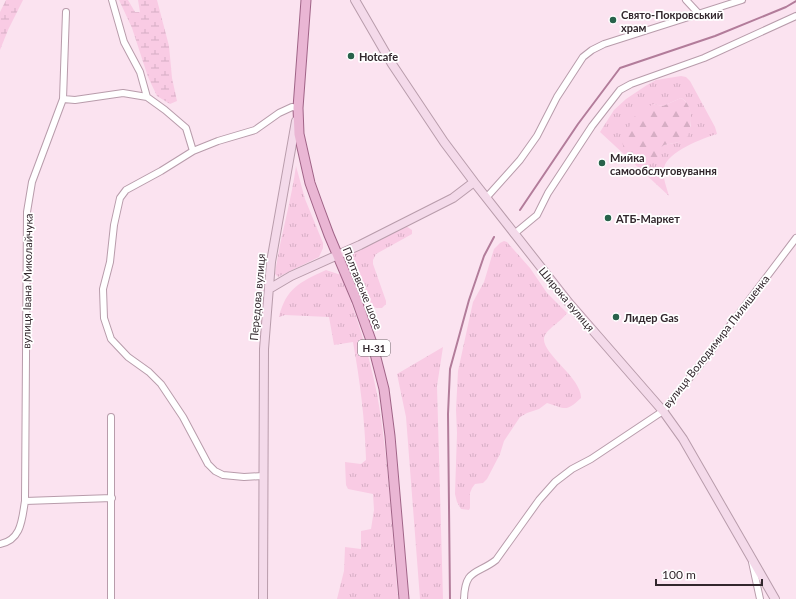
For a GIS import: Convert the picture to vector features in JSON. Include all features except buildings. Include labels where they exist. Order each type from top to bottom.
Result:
[{"type":"main road","name":"Передова вулиця","points":[[263,599],[264,349],[274,243],[291,156],[298,108],[306,0]]},
{"type":"main road","name":"Широка вулиця","points":[[355,0],[392,64],[444,142],[569,303],[662,411],[683,439],[775,599]]},
{"type":"main road","name":"Полтавське шосе","points":[[298,108],[300,134],[310,183],[326,228],[357,301],[373,346],[384,389],[390,436],[404,599]]},
{"type":"main road","points":[[269,290],[291,276],[453,198],[474,182]]},
{"type":"street","points":[[112,0],[124,42],[140,72],[147,97]]},
{"type":"street","points":[[686,0],[699,14]]},
{"type":"street","points":[[486,198],[520,160],[537,136],[557,97],[583,57],[592,50],[604,44],[742,0]]},
{"type":"street","name":"вулиця Івана Миколайчука","points":[[0,544],[15,536],[21,527],[25,501],[27,212],[32,182],[63,99],[66,12]]},
{"type":"street","points":[[514,234],[537,215],[548,192],[592,126],[620,90],[631,84],[704,58],[796,16]]},
{"type":"street","points":[[63,99],[75,100],[123,93],[147,97],[186,128],[193,151]]},
{"type":"street","points":[[263,476],[244,477],[223,475],[215,471],[208,464],[183,417],[160,384],[149,372],[128,357],[111,339],[104,318],[103,289],[110,262],[114,225],[120,198],[126,190],[193,151],[218,141],[255,130],[279,113],[292,107],[298,108]]},
{"type":"street","name":"вулиця Володимира Пилишенка","points":[[464,599],[464,589],[472,573],[488,566],[496,560],[539,500],[555,482],[572,469],[591,459],[662,411],[704,360],[796,238]]},
{"type":"street","points":[[111,417],[111,599]]},
{"type":"street","points":[[25,501],[112,498]]},
{"type":"street","points":[[751,557],[760,599]]},
{"type":"green space","points":[[6,0],[23,0],[0,50],[0,12]]},
{"type":"green space","points":[[119,0],[128,0],[135,12],[140,12],[138,0],[157,0],[169,46],[172,78],[177,101],[170,104],[157,96],[148,77],[132,28]]},
{"type":"green space","points":[[681,76],[686,77],[690,81],[715,127],[717,134],[686,146],[672,156],[667,162],[664,168],[664,175],[669,196],[600,132],[614,110],[626,99],[656,80]],"holes":[[[681,98],[689,106],[691,126],[679,142],[664,145],[659,148],[658,158],[653,104],[663,106]]]},
{"type":"green space","points":[[681,98],[688,105],[691,115],[688,136],[679,142],[664,145],[660,148],[658,159],[653,163],[644,164],[631,157],[624,149],[622,141],[636,114],[653,104],[663,106]]},
{"type":"green space","points":[[296,166],[305,199],[323,243],[323,248],[319,257],[278,277],[275,274],[277,260]]},
{"type":"green space","points":[[406,226],[412,230],[412,234],[376,254],[373,260],[373,264],[386,301],[386,304],[382,308],[376,308],[372,305],[354,272],[348,255],[358,246],[374,243]]},
{"type":"green space","points":[[504,241],[507,242],[530,268],[547,293],[567,313],[547,332],[544,338],[545,344],[549,351],[569,374],[580,390],[581,398],[572,406],[566,408],[547,403],[539,409],[520,417],[504,441],[500,454],[487,479],[483,483],[475,484],[472,488],[470,493],[469,510],[461,509],[455,494],[458,371],[473,302],[484,282],[494,249]]},
{"type":"green space","points":[[326,270],[341,275],[362,334],[374,379],[381,419],[387,470],[398,599],[337,599],[344,571],[345,547],[361,549],[361,531],[371,529],[374,510],[373,494],[348,489],[346,485],[345,462],[361,464],[366,460],[362,401],[353,342],[334,345],[329,317],[285,315],[279,317],[286,299],[295,287]]},
{"type":"green space","points":[[443,347],[437,386],[443,599],[420,599],[406,417],[397,374]]},
{"type":"waterway","points":[[520,210],[578,124],[620,68],[715,36],[786,7],[796,1]]},
{"type":"waterway","points":[[450,599],[448,414],[450,369],[469,300],[484,256],[494,237]]},
{"type":"place","name":"Свято-Покровський храм","points":[[613,20]]},
{"type":"place","name":"Hotcafe","points":[[351,56]]},
{"type":"place","name":"Мийка самообслуговування","points":[[602,163]]},
{"type":"place","name":"АТБ-Маркет","points":[[608,218]]},
{"type":"place","name":"Лидер Gas","points":[[616,317]]}]
